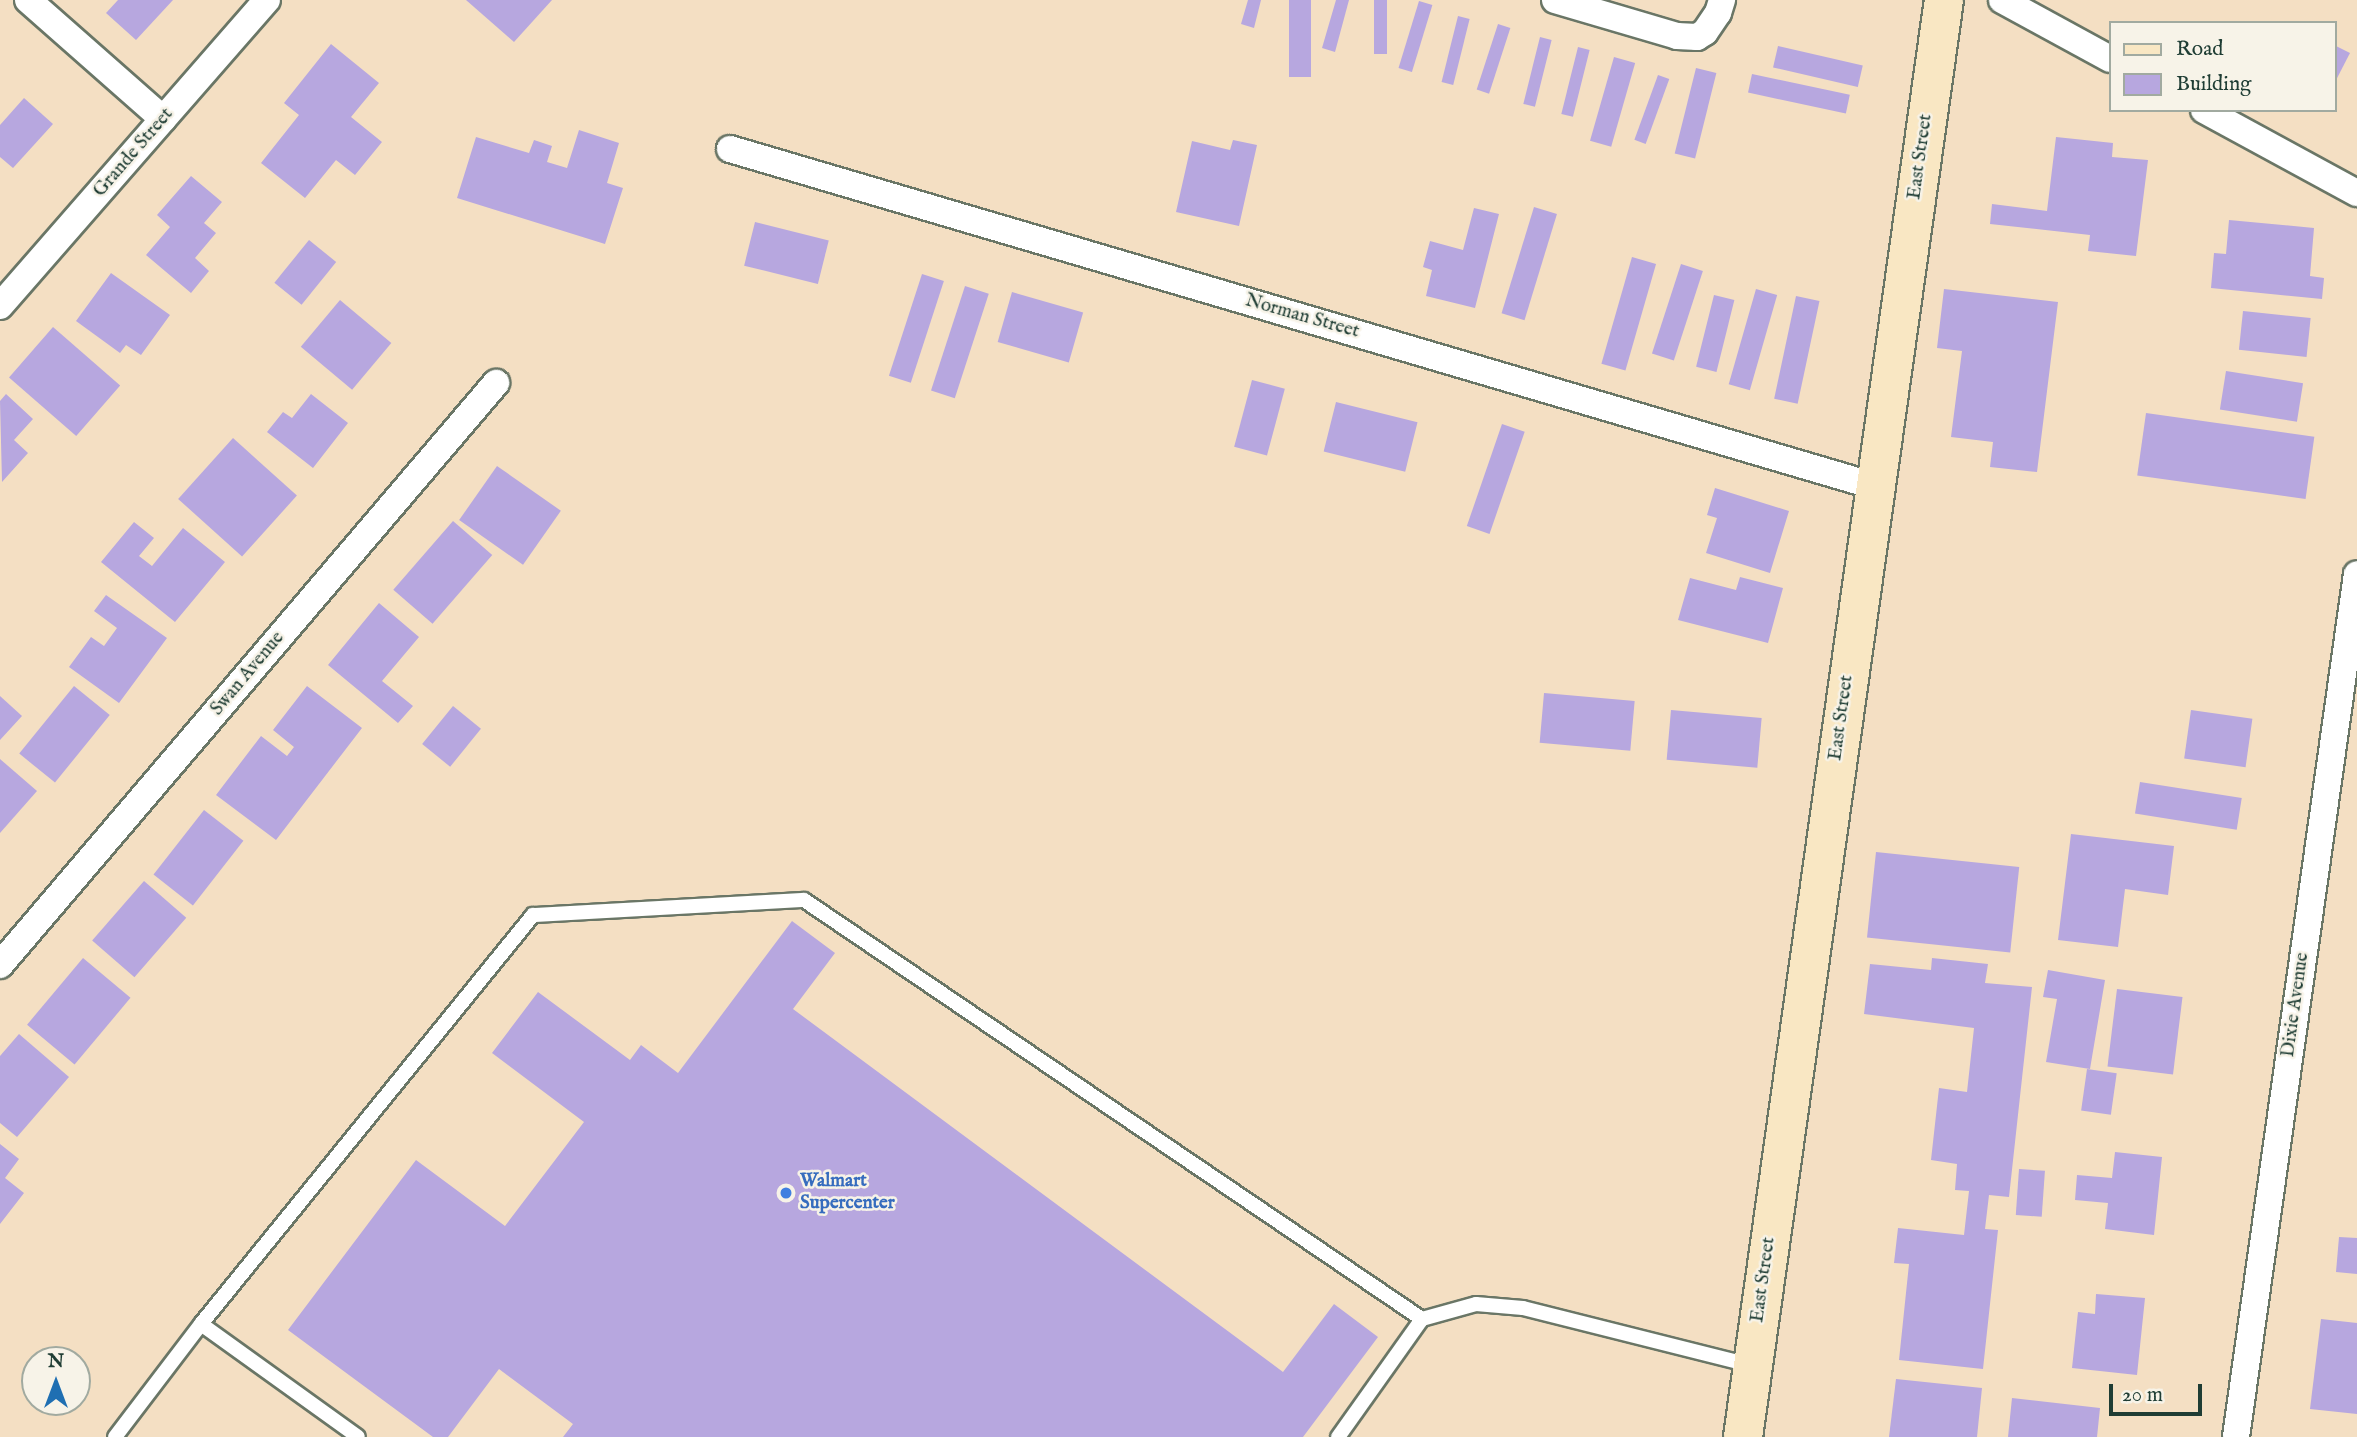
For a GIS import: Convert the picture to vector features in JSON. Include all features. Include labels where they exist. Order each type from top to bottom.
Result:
[{"type":"street","points":[[28,0],[163,120]]},
{"type":"street","name":"Grande Street","points":[[0,306],[267,0]]},
{"type":"street","points":[[1555,0],[1678,36],[1697,37],[1712,22],[1722,0]]},
{"type":"street","name":"East Street","points":[[1743,1437],[1944,0]]},
{"type":"street","points":[[2002,0],[2108,58]]},
{"type":"street","points":[[2208,112],[2357,194]]},
{"type":"street","name":"Norman Street","points":[[730,149],[1874,486]]},
{"type":"street","name":"Swan Avenue","points":[[0,965],[496,383]]},
{"type":"street","name":"Dixie Avenue","points":[[2236,1437],[2357,574]]},
{"type":"lane","points":[[115,1437],[201,1324],[533,915],[804,900],[1422,1319]]},
{"type":"lane","points":[[1338,1437],[1422,1319],[1476,1304],[1522,1308],[1753,1365]]},
{"type":"lane","points":[[201,1324],[358,1437]]},
{"type":"building","points":[[118,0],[173,0],[136,40],[106,13]]},
{"type":"building","points":[[466,0],[552,0],[514,42]]},
{"type":"building","points":[[1248,0],[1261,0],[1254,28],[1241,24]]},
{"type":"building","points":[[1289,0],[1311,0],[1311,77],[1289,77]]},
{"type":"building","points":[[1336,0],[1349,0],[1335,52],[1322,48]]},
{"type":"building","points":[[1374,0],[1387,0],[1387,54],[1374,54]]},
{"type":"building","points":[[1419,1],[1432,5],[1412,72],[1399,68]]},
{"type":"building","points":[[1458,16],[1470,19],[1453,85],[1442,82]]},
{"type":"building","points":[[1498,24],[1510,28],[1489,94],[1477,90]]},
{"type":"building","points":[[1540,37],[1552,40],[1535,107],[1523,104]]},
{"type":"building","points":[[331,44],[379,83],[351,117],[382,142],[355,175],[336,160],[305,198],[261,163],[299,115],[284,103]]},
{"type":"building","points":[[1778,46],[1863,66],[1858,87],[1773,67]]},
{"type":"building","points":[[2336,46],[2350,53],[2336,80]]},
{"type":"building","points":[[1578,47],[1590,50],[1573,117],[1561,114]]},
{"type":"building","points":[[1614,57],[1635,63],[1611,147],[1590,141]]},
{"type":"building","points":[[1696,68],[1716,73],[1695,158],[1675,153]]},
{"type":"building","points":[[1752,74],[1850,95],[1846,113],[1748,93]]},
{"type":"building","points":[[1658,75],[1669,79],[1646,144],[1634,140]]},
{"type":"building","points":[[24,98],[53,124],[13,168],[0,157],[0,125]]},
{"type":"building","points":[[579,130],[619,143],[607,183],[623,188],[605,244],[457,198],[476,137],[529,153],[534,140],[552,146],[547,162],[567,168]]},
{"type":"building","points":[[2056,137],[2113,143],[2112,157],[2148,160],[2136,256],[2088,251],[2090,235],[1990,224],[1992,204],[2047,211]]},
{"type":"building","points":[[1233,140],[1257,145],[1239,226],[1176,212],[1192,141],[1230,150]]},
{"type":"building","points":[[191,176],[222,202],[204,223],[216,233],[195,258],[209,271],[191,293],[146,255],[170,227],[157,215]]},
{"type":"building","points":[[1534,207],[1557,214],[1524,320],[1502,313]]},
{"type":"building","points":[[1474,208],[1499,214],[1475,308],[1426,296],[1432,270],[1423,267],[1430,241],[1463,250]]},
{"type":"building","points":[[2229,220],[2314,228],[2310,276],[2324,278],[2322,299],[2211,288],[2214,253],[2226,254]]},
{"type":"building","points":[[755,222],[829,240],[818,284],[744,266]]},
{"type":"building","points":[[309,240],[336,262],[302,305],[274,283]]},
{"type":"building","points":[[1632,257],[1656,264],[1625,371],[1601,364]]},
{"type":"building","points":[[1681,264],[1703,271],[1674,361],[1652,353]]},
{"type":"building","points":[[111,273],[170,315],[141,355],[126,345],[120,353],[76,321]]},
{"type":"building","points":[[922,274],[944,281],[911,383],[889,376]]},
{"type":"building","points":[[965,286],[989,294],[955,398],[931,391]]},
{"type":"building","points":[[1756,289],[1777,295],[1750,390],[1729,384]]},
{"type":"building","points":[[1944,289],[2058,302],[2037,472],[1990,467],[1993,442],[1951,437],[1962,351],[1937,348]]},
{"type":"building","points":[[1012,292],[1083,312],[1069,362],[998,342]]},
{"type":"building","points":[[1714,295],[1734,300],[1716,372],[1696,367]]},
{"type":"building","points":[[1796,296],[1819,301],[1798,404],[1774,399]]},
{"type":"building","points":[[340,300],[391,343],[352,390],[301,347]]},
{"type":"building","points":[[2243,311],[2311,318],[2307,357],[2239,350]]},
{"type":"building","points":[[53,327],[120,385],[76,436],[9,378]]},
{"type":"building","points":[[2226,371],[2303,383],[2297,422],[2220,410]]},
{"type":"building","points":[[1252,380],[1285,389],[1267,455],[1234,447]]},
{"type":"building","points":[[6,394],[33,419],[14,440],[28,453],[2,482],[0,401]]},
{"type":"building","points":[[311,394],[348,423],[313,468],[267,432],[283,412],[292,418]]},
{"type":"building","points":[[1336,402],[1418,422],[1405,472],[1324,451]]},
{"type":"building","points":[[2146,413],[2314,437],[2306,499],[2137,475]]},
{"type":"building","points":[[1502,424],[1525,432],[1490,534],[1467,526]]},
{"type":"building","points":[[233,438],[297,496],[242,556],[178,499]]},
{"type":"building","points":[[497,466],[561,511],[523,565],[459,520]]},
{"type":"building","points":[[1715,488],[1789,511],[1770,573],[1706,553],[1717,518],[1707,515]]},
{"type":"building","points":[[453,521],[492,555],[433,624],[393,590]]},
{"type":"building","points":[[134,522],[154,538],[139,556],[152,566],[183,528],[225,562],[175,622],[101,562]]},
{"type":"building","points":[[1740,577],[1783,588],[1768,643],[1678,620],[1690,578],[1736,590]]},
{"type":"building","points":[[106,595],[167,638],[119,703],[69,667],[91,637],[104,646],[117,628],[94,611]]},
{"type":"building","points":[[379,603],[419,637],[382,681],[413,706],[398,723],[328,665]]},
{"type":"building","points":[[74,686],[110,715],[55,783],[19,754]]},
{"type":"building","points":[[307,686],[362,728],[276,840],[216,795],[261,736],[287,756],[294,747],[273,730]]},
{"type":"building","points":[[1544,693],[1635,701],[1630,751],[1540,743]]},
{"type":"building","points":[[0,696],[22,716],[0,740]]},
{"type":"building","points":[[453,706],[481,729],[450,767],[422,744]]},
{"type":"building","points":[[1671,710],[1762,718],[1757,768],[1667,760]]},
{"type":"building","points":[[2191,710],[2252,719],[2246,767],[2184,759]]},
{"type":"building","points":[[0,759],[37,791],[0,833]]},
{"type":"building","points":[[2140,782],[2242,798],[2237,830],[2135,814]]},
{"type":"building","points":[[204,810],[243,841],[193,905],[154,875]]},
{"type":"building","points":[[2071,834],[2174,846],[2168,895],[2125,889],[2118,947],[2058,940]]},
{"type":"building","points":[[1876,852],[2019,867],[2010,953],[1867,938]]},
{"type":"building","points":[[144,881],[186,918],[134,977],[92,941]]},
{"type":"building","name":"Walmart Supercenter","points":[[792,921],[835,953],[793,1009],[1283,1372],[1334,1304],[1378,1337],[1303,1437],[563,1437],[573,1424],[499,1369],[448,1437],[433,1437],[288,1330],[416,1160],[505,1226],[584,1122],[492,1053],[538,992],[630,1060],[641,1045],[678,1073]]},
{"type":"building","points":[[83,958],[130,998],[75,1064],[27,1025]]},
{"type":"building","points":[[1932,958],[1988,964],[1985,983],[2032,987],[2009,1197],[1989,1195],[1985,1229],[1998,1230],[1983,1369],[1899,1360],[1909,1264],[1894,1263],[1898,1228],[1964,1235],[1969,1191],[1955,1190],[1957,1164],[1931,1160],[1939,1088],[1967,1092],[1974,1028],[1864,1014],[1870,964],[1931,970]]},
{"type":"building","points":[[2048,970],[2105,980],[2090,1069],[2046,1062],[2057,999],[2043,997]]},
{"type":"building","points":[[2117,989],[2183,997],[2173,1074],[2107,1066]]},
{"type":"building","points":[[19,1034],[69,1077],[17,1137],[0,1123],[0,1056]]},
{"type":"building","points":[[2087,1069],[2117,1073],[2111,1115],[2081,1111]]},
{"type":"building","points":[[0,1144],[19,1159],[5,1178],[24,1193],[0,1224]]},
{"type":"building","points":[[2115,1152],[2162,1157],[2154,1235],[2105,1229],[2108,1203],[2075,1200],[2077,1175],[2112,1178]]},
{"type":"building","points":[[2019,1169],[2045,1171],[2042,1217],[2016,1215]]},
{"type":"building","points":[[2339,1237],[2357,1238],[2357,1274],[2336,1272]]},
{"type":"building","points":[[2096,1294],[2145,1298],[2137,1375],[2072,1368],[2078,1312],[2095,1314]]},
{"type":"building","points":[[2321,1319],[2357,1323],[2357,1414],[2310,1409]]},
{"type":"building","points":[[1896,1379],[1982,1388],[1977,1437],[1889,1437]]},
{"type":"building","points":[[2012,1398],[2100,1408],[2097,1437],[2008,1437]]},
{"type":"place","name":"Walmart Supercenter","points":[[786,1193]]}]
